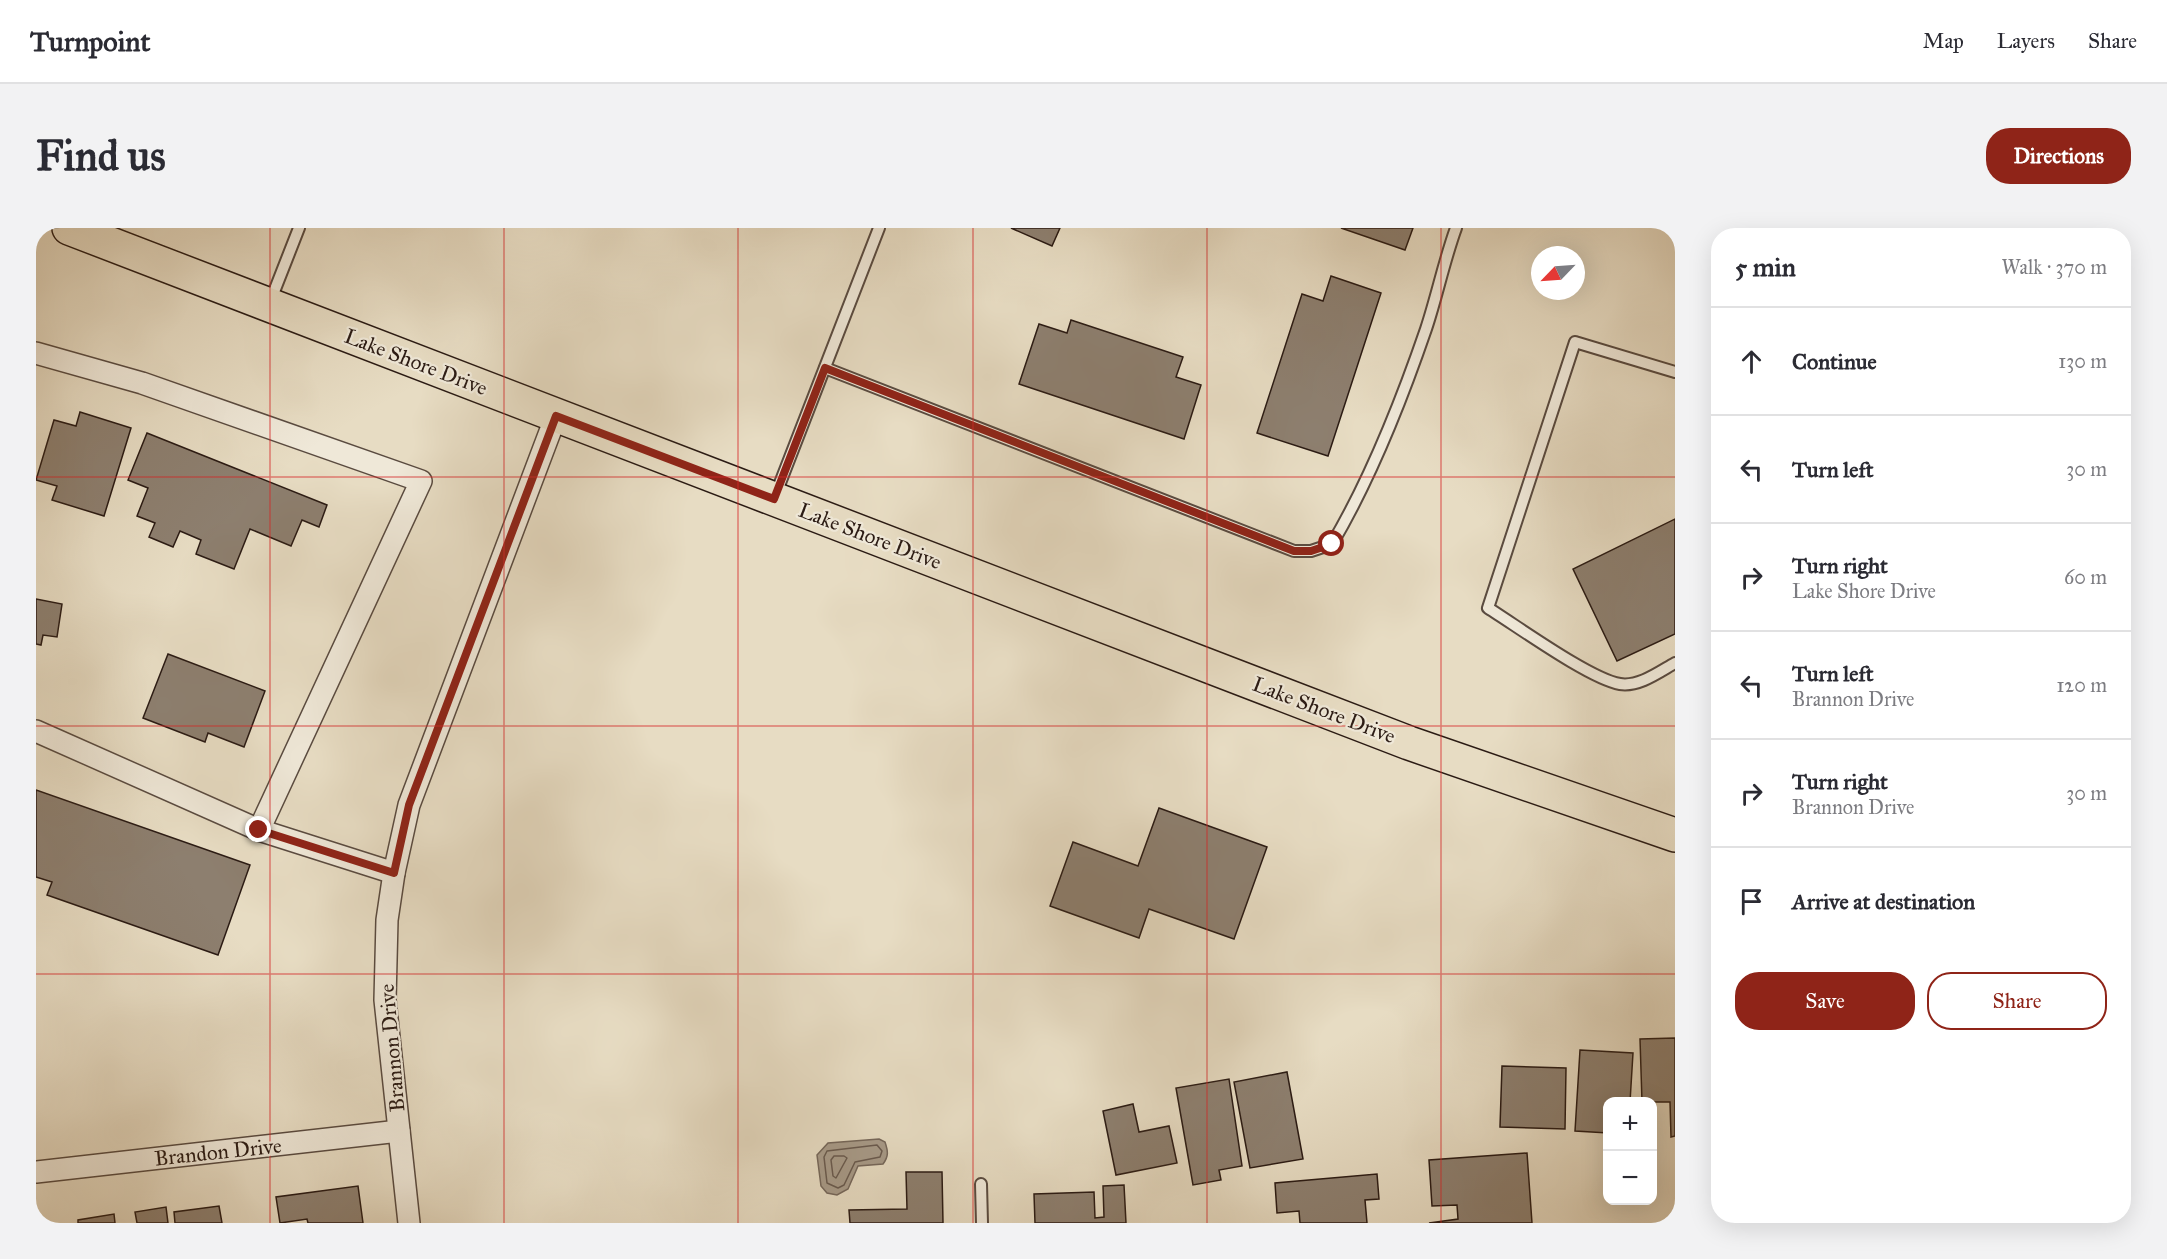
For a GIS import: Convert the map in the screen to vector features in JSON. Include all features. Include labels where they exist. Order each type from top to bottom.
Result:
[{"type":"main road","name":"Lake Shore Drive","points":[[69,228],[1409,743],[1675,834]]},
{"type":"street","points":[[36,353],[142,383],[421,481],[259,830]]},
{"type":"street","name":"Brannon Drive","points":[[409,1223],[385,1000],[387,920],[394,873],[409,805],[556,416]]},
{"type":"street","points":[[36,731],[259,830],[394,873]]},
{"type":"street","name":"Brandon Drive","points":[[36,1172],[399,1131]]},
{"type":"lane","points":[[269,305],[299,228]]},
{"type":"lane","points":[[774,499],[879,228]]},
{"type":"lane","points":[[825,368],[1294,551],[1311,551],[1332,544],[1349,515],[1419,348],[1444,260],[1456,228]]},
{"type":"lane","points":[[1675,372],[1575,342],[1488,608],[1597,675],[1620,684],[1639,682],[1675,663]]},
{"type":"lane","points":[[981,1184],[982,1223]]},
{"type":"water","points":[[879,1139],[885,1142],[887,1151],[883,1164],[858,1166],[848,1189],[837,1195],[827,1193],[821,1186],[817,1155],[828,1143]]},
{"type":"building","points":[[1011,228],[1060,228],[1052,246]]},
{"type":"building","points":[[1341,228],[1413,228],[1405,250]]},
{"type":"building","points":[[1331,276],[1381,293],[1328,456],[1257,433],[1302,294],[1323,301]]},
{"type":"building","points":[[1071,320],[1183,357],[1176,377],[1201,385],[1184,439],[1019,384],[1039,324],[1067,333]]},
{"type":"building","points":[[80,412],[131,428],[104,516],[52,500],[57,486],[36,480],[54,420],[76,426]]},
{"type":"building","points":[[147,433],[327,505],[319,527],[302,520],[291,546],[250,529],[234,569],[196,554],[201,540],[180,531],[173,547],[149,537],[155,523],[137,516],[148,488],[128,480]]},
{"type":"building","points":[[1675,519],[1675,634],[1617,661],[1573,569]]},
{"type":"building","points":[[36,599],[62,604],[57,637],[43,635],[41,645],[36,644]]},
{"type":"building","points":[[168,654],[265,691],[244,747],[208,733],[205,742],[143,718]]},
{"type":"building","points":[[36,790],[250,865],[218,955],[47,895],[52,882],[36,877]]},
{"type":"building","points":[[1159,808],[1267,847],[1234,939],[1149,909],[1139,938],[1050,906],[1073,842],[1138,866]]},
{"type":"building","points":[[1675,1038],[1675,1136],[1671,1137],[1670,1102],[1657,1102],[1657,1097],[1642,1097],[1640,1039]]},
{"type":"building","points":[[1580,1050],[1633,1053],[1630,1097],[1603,1097],[1603,1133],[1575,1131]]},
{"type":"building","points":[[1502,1066],[1566,1068],[1565,1129],[1500,1127]]},
{"type":"building","points":[[1287,1072],[1303,1159],[1250,1168],[1234,1082]]},
{"type":"building","points":[[1229,1079],[1242,1166],[1219,1170],[1221,1180],[1193,1185],[1176,1088]]},
{"type":"building","points":[[1133,1104],[1139,1132],[1169,1126],[1177,1163],[1116,1175],[1103,1111]]},
{"type":"building","points":[[1527,1153],[1532,1223],[1429,1223],[1458,1219],[1457,1205],[1432,1206],[1429,1160]]},
{"type":"building","points":[[906,1172],[942,1172],[943,1223],[850,1223],[849,1210],[907,1209]]},
{"type":"building","points":[[1377,1174],[1379,1199],[1365,1200],[1367,1223],[1300,1223],[1299,1211],[1277,1213],[1275,1183]]},
{"type":"building","points":[[1124,1185],[1126,1223],[1035,1223],[1034,1194],[1094,1192],[1095,1218],[1104,1217],[1103,1186]]},
{"type":"building","points":[[358,1186],[363,1223],[308,1223],[307,1219],[280,1223],[276,1197]]},
{"type":"building","points":[[219,1206],[222,1223],[175,1223],[174,1212]]},
{"type":"building","points":[[166,1207],[168,1223],[137,1223],[135,1212]]},
{"type":"building","points":[[114,1214],[115,1223],[78,1223],[78,1220]]},
{"type":"route","points":[[259,830],[394,873],[409,805],[556,416],[774,499],[825,368],[1294,551],[1311,551],[1332,544]]}]
